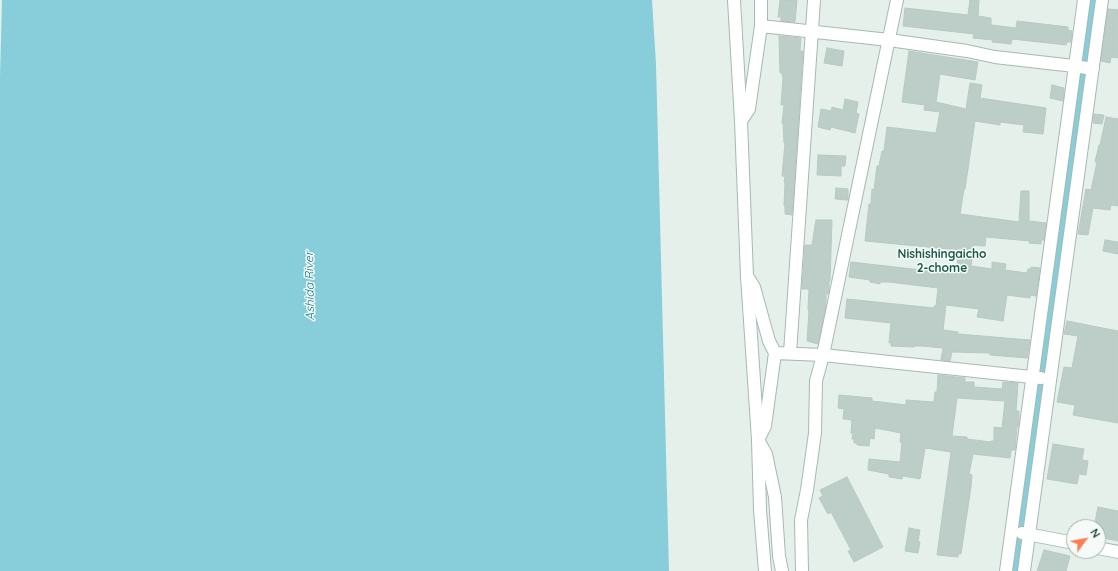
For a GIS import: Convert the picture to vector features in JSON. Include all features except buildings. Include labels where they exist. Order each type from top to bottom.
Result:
[{"type":"street","points":[[734,0],[741,121],[747,276],[758,440],[760,510],[765,571]]},
{"type":"street","points":[[741,121],[748,109],[761,26],[761,0]]},
{"type":"street","points":[[790,353],[814,0]]},
{"type":"street","points":[[802,571],[801,520],[815,433],[816,381],[823,355],[897,0]]},
{"type":"street","points":[[1006,571],[1019,532],[1041,378],[1083,67],[1084,0]]},
{"type":"street","points":[[1024,571],[1019,532],[1083,67],[1102,0]]},
{"type":"street","points":[[761,26],[889,40],[966,51],[995,57],[1083,67]]},
{"type":"street","points":[[747,276],[754,287],[769,341],[775,353],[765,426],[758,440]]},
{"type":"street","points":[[775,353],[823,355],[1041,378]]},
{"type":"street","points":[[758,440],[766,454],[775,496],[779,556],[782,571]]},
{"type":"street","points":[[1019,532],[1066,541]]},
{"type":"street","points":[[1106,550],[1118,552]]},
{"type":"water","name":"Ashida River","points":[[2,0],[652,0],[656,64],[669,571],[0,571],[0,77]]},
{"type":"waterway","points":[[1014,571],[1092,0]]},
{"type":"district","name":"Nishishingaicho 2-chome","points":[[942,261]]}]
